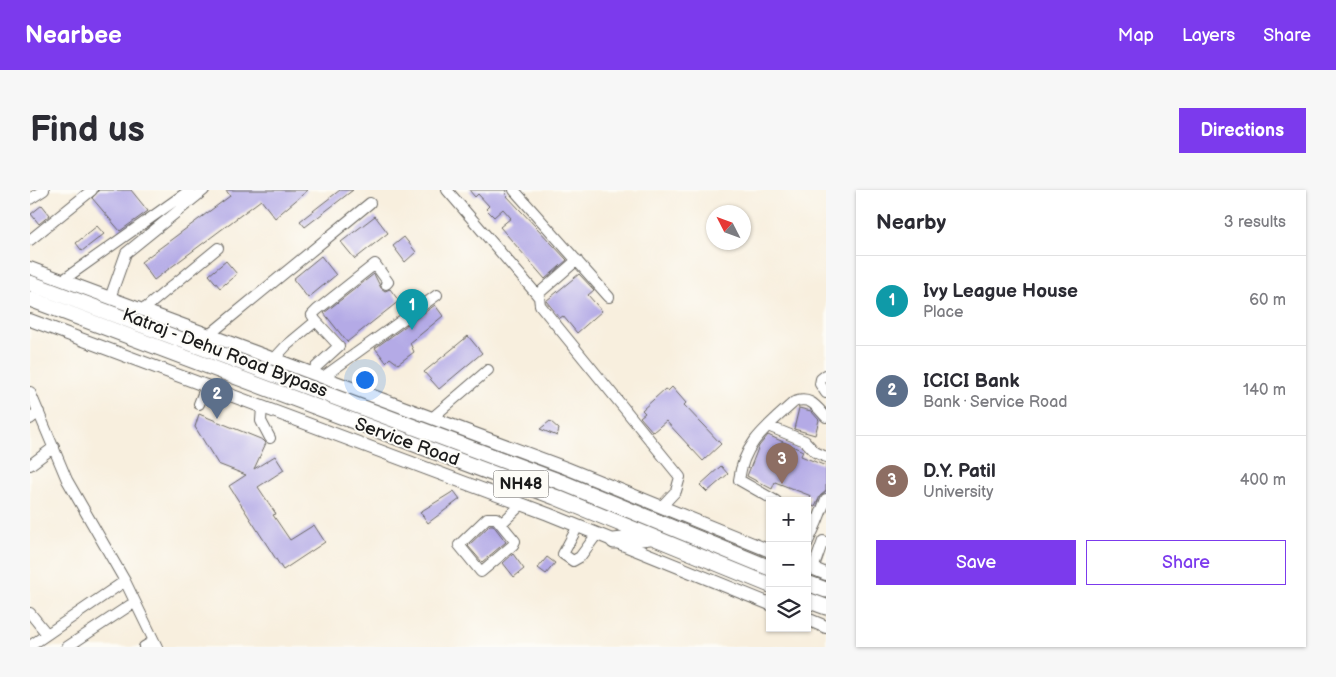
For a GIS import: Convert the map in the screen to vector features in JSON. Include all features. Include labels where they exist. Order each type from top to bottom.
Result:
[{"type":"highway","name":"Katraj - Dehu Road Bypass","points":[[30,283],[561,482],[766,566]]},
{"type":"highway","name":"Katraj - Dehu Road Bypass","points":[[30,299],[546,493],[766,582]]},
{"type":"highway","points":[[614,540],[651,537]]},
{"type":"highway","points":[[811,575],[826,590]]},
{"type":"highway","points":[[811,601],[826,607]]},
{"type":"main road","name":"Service Road","points":[[30,268],[566,468],[766,549]]},
{"type":"main road","name":"Service Road","points":[[30,320],[522,504],[766,602]]},
{"type":"main road","points":[[811,573],[826,574]]},
{"type":"main road","points":[[811,621],[826,627]]},
{"type":"street","points":[[30,199],[44,190]]},
{"type":"street","points":[[30,240],[92,190]]},
{"type":"street","points":[[64,280],[190,190]]},
{"type":"street","points":[[110,298],[126,253],[204,190]]},
{"type":"street","points":[[447,190],[537,295],[540,305],[680,477],[676,491],[661,507]]},
{"type":"street","points":[[514,190],[609,297]]},
{"type":"street","points":[[209,335],[370,203]]},
{"type":"street","points":[[143,310],[218,248]]},
{"type":"street","points":[[537,295],[577,260]]},
{"type":"street","points":[[386,284],[388,282],[375,264],[312,315],[339,346],[315,368],[319,376],[437,294]]},
{"type":"street","points":[[274,359],[286,346],[316,321]]},
{"type":"street","points":[[432,418],[488,370]]},
{"type":"street","points":[[826,375],[820,381],[826,393]]},
{"type":"street","points":[[199,404],[206,386]]},
{"type":"street","points":[[30,393],[67,480],[125,581],[155,644],[144,647]]},
{"type":"street","points":[[769,497],[739,480],[741,462],[755,437],[794,402],[800,400],[812,401],[826,417]]},
{"type":"street","points":[[262,407],[261,422],[270,438]]},
{"type":"street","points":[[30,419],[39,412]]},
{"type":"street","points":[[768,426],[805,441],[815,452],[826,457]]},
{"type":"street","points":[[30,465],[54,447]]},
{"type":"street","points":[[808,542],[826,499]]},
{"type":"street","points":[[501,524],[522,504]]},
{"type":"street","points":[[487,518],[496,518],[501,524],[514,543],[480,572],[459,548],[460,543],[487,518]]},
{"type":"street","points":[[811,519],[817,522]]},
{"type":"street","points":[[578,526],[563,554],[573,561],[580,557],[597,534]]},
{"type":"street","points":[[811,568],[823,541],[826,542]]},
{"type":"street","points":[[30,646],[125,581]]},
{"type":"street","points":[[67,647],[136,602]]},
{"type":"street","points":[[30,613],[47,634]]},
{"type":"building","points":[[99,190],[131,190],[148,211],[120,231],[92,198]]},
{"type":"building","points":[[226,190],[308,190],[275,218],[261,200],[154,280],[141,262],[230,196]]},
{"type":"building","points":[[340,190],[353,190],[305,227],[300,221]]},
{"type":"building","points":[[469,190],[507,190],[506,195],[567,260],[545,279],[500,227],[511,218],[503,209],[494,217],[486,209],[489,206],[478,194],[475,197]]},
{"type":"building","points":[[42,205],[50,215],[39,224],[31,214]]},
{"type":"building","points":[[375,216],[388,233],[355,259],[341,242]]},
{"type":"building","points":[[97,226],[104,234],[82,251],[76,243]]},
{"type":"building","points":[[404,237],[416,252],[405,262],[393,246]]},
{"type":"building","points":[[321,256],[336,275],[308,298],[293,279]]},
{"type":"building","points":[[226,261],[237,274],[220,288],[209,275]]},
{"type":"building","points":[[374,274],[381,288],[385,291],[390,289],[399,301],[347,342],[324,313]]},
{"type":"building","points":[[579,274],[594,290],[588,295],[602,311],[577,333],[563,316],[560,318],[546,301]]},
{"type":"building","points":[[435,305],[443,316],[410,343],[414,352],[398,364],[390,358],[386,362],[375,348]]},
{"type":"building","points":[[468,336],[482,353],[439,389],[424,372]]},
{"type":"building","points":[[672,387],[686,403],[684,405],[721,444],[703,461],[666,421],[653,432],[640,417],[645,413],[642,410],[665,389],[668,391]]},
{"type":"building","points":[[799,408],[811,411],[819,420],[815,435],[794,429]]},
{"type":"building","points":[[199,414],[263,440],[266,443],[254,469],[275,456],[284,470],[258,487],[276,514],[273,515],[290,540],[314,525],[325,542],[283,570],[229,486],[246,475],[218,464],[195,427]]},
{"type":"building","points":[[550,421],[559,429],[557,436],[540,429]]},
{"type":"building","points":[[768,435],[803,451],[801,456],[826,466],[826,491],[820,496],[815,507],[811,505],[811,496],[775,482],[772,489],[747,476],[759,446]]},
{"type":"building","points":[[721,466],[728,474],[707,492],[700,485]]},
{"type":"building","points":[[454,491],[460,499],[428,523],[420,512]]},
{"type":"building","points":[[490,525],[493,525],[506,542],[482,562],[468,546]]},
{"type":"building","points":[[513,554],[524,569],[514,577],[503,563]]},
{"type":"building","points":[[547,557],[555,563],[546,574],[538,568]]},
{"type":"place","name":"Ivy League House","points":[[412,330]]},
{"type":"place","name":"ICICI Bank","points":[[217,419]]},
{"type":"place","name":"D.Y. Patil","points":[[782,484]]}]
